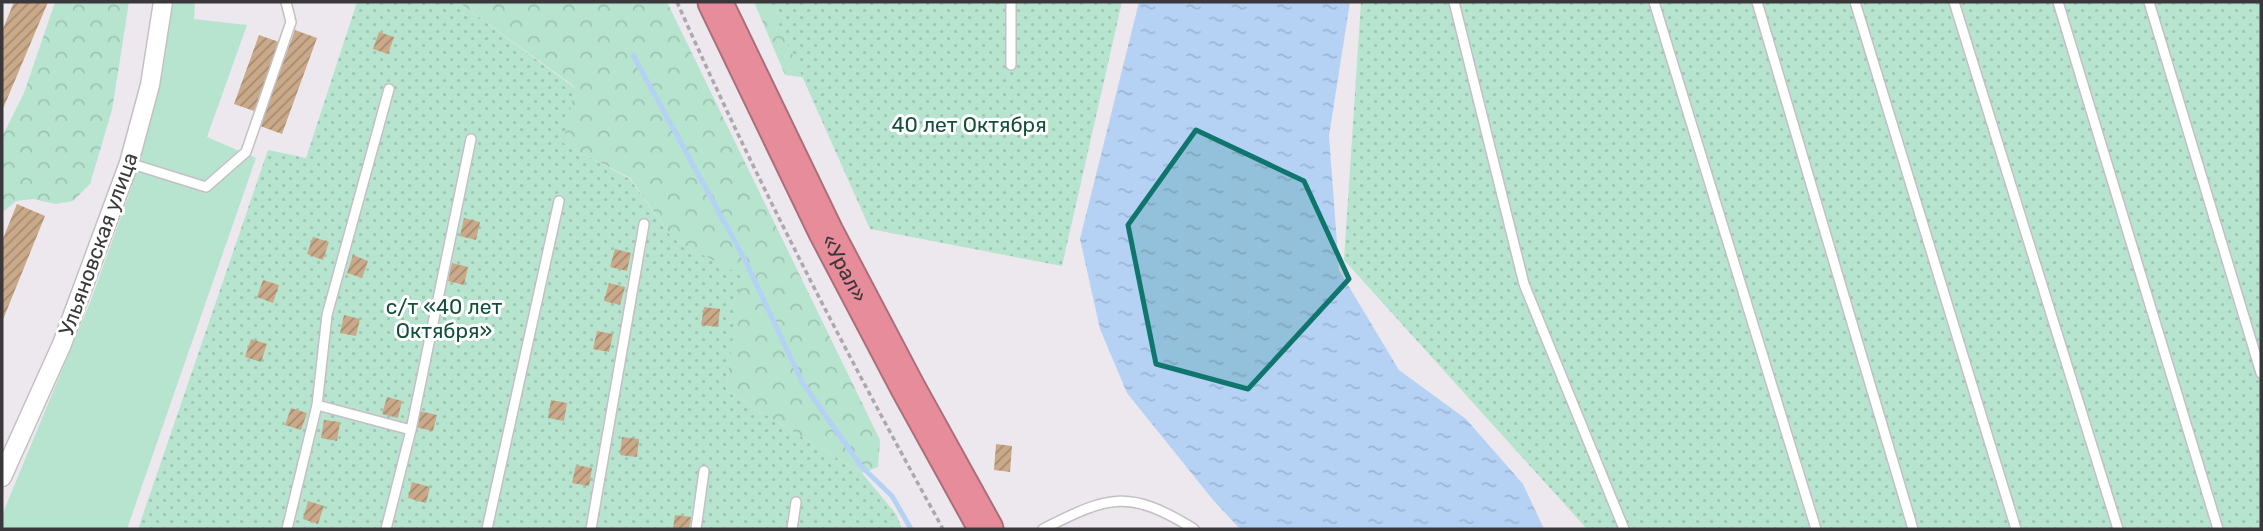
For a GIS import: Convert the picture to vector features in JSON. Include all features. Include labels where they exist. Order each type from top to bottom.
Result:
[{"type":"highway","name":"«Урал»","points":[[694,2],[809,242],[980,527]]},
{"type":"highway","name":"«Урал»","points":[[715,2],[826,232],[980,527]]},
{"type":"street","name":"Ульяновская улица","points":[[2,477],[62,344],[130,163],[150,85],[163,2]]},
{"type":"lane","points":[[130,163],[206,187],[246,152],[291,22],[286,2]]},
{"type":"lane","points":[[1011,2],[1011,65]]},
{"type":"lane","points":[[1454,2],[1524,284],[1624,529]]},
{"type":"lane","points":[[1654,2],[1816,529]]},
{"type":"lane","points":[[1757,2],[1913,529]]},
{"type":"lane","points":[[1855,2],[2016,529]]},
{"type":"lane","points":[[1954,2],[2118,529]]},
{"type":"lane","points":[[2058,2],[2218,529]]},
{"type":"lane","points":[[2149,2],[2261,373]]},
{"type":"lane","points":[[287,529],[317,405],[327,315],[390,89]]},
{"type":"lane","points":[[386,529],[411,430],[471,139]]},
{"type":"lane","points":[[487,529],[559,201]]},
{"type":"lane","points":[[590,529],[644,223]]},
{"type":"lane","points":[[317,405],[411,430]]},
{"type":"lane","points":[[696,529],[704,471]]},
{"type":"lane","points":[[1043,529],[1086,509],[1109,502],[1131,500],[1155,507],[1194,529]]},
{"type":"lane","points":[[792,529],[796,502]]},
{"type":"path","points":[[677,2],[794,250],[874,405],[943,529]]},
{"type":"highlighted area","points":[[1196,130],[1304,181],[1349,279],[1248,389],[1156,364],[1128,225]]},
{"type":"green space","points":[[55,2],[129,2],[112,110],[90,184],[73,201],[56,204],[33,199],[16,201],[2,213],[2,137],[24,93]]},
{"type":"green space","points":[[169,2],[195,2],[194,19],[247,25],[207,137],[256,158],[127,529],[2,529],[2,515],[91,300],[131,189],[169,15]]},
{"type":"green space","name":"с/т «40 лет Октября»","points":[[357,2],[458,2],[575,88],[563,143],[630,179],[673,239],[741,275],[726,391],[862,473],[896,514],[902,529],[138,529],[268,150],[306,158]]},
{"type":"green space","points":[[458,2],[667,2],[880,440],[878,467],[862,473],[726,391],[740,275],[673,239],[630,178],[562,143],[575,87]]},
{"type":"green space","points":[[754,2],[794,2],[815,79],[785,75]]},
{"type":"green space","name":"40 лет Октября","points":[[769,2],[1122,2],[1062,266],[870,229]]},
{"type":"green space","points":[[1361,2],[2261,2],[2261,529],[1587,529],[1344,260]]},
{"type":"water","points":[[1139,2],[1350,2],[1329,136],[1339,270],[1399,370],[1466,419],[1523,484],[1544,529],[1240,529],[1213,500],[1127,393],[1100,329],[1080,239]]},
{"type":"building","points":[[14,2],[48,2],[2,111],[2,31]]},
{"type":"building","points":[[295,30],[317,38],[282,134],[260,126]]},
{"type":"building","points":[[379,32],[394,37],[388,54],[373,49]]},
{"type":"building","points":[[259,35],[279,42],[254,111],[234,104]]},
{"type":"building","points":[[17,204],[45,216],[2,322],[2,241]]},
{"type":"building","points":[[464,218],[480,222],[476,240],[460,236]]},
{"type":"building","points":[[313,237],[329,242],[323,260],[307,254]]},
{"type":"building","points":[[615,249],[631,253],[627,271],[610,267]]},
{"type":"building","points":[[353,255],[368,261],[362,278],[347,273]]},
{"type":"building","points":[[452,263],[468,267],[464,285],[448,281]]},
{"type":"building","points":[[263,280],[279,285],[273,303],[257,297]]},
{"type":"building","points":[[609,283],[625,287],[620,305],[604,301]]},
{"type":"building","points":[[704,307],[720,309],[718,327],[701,325]]},
{"type":"building","points":[[344,315],[360,319],[356,336],[340,333]]},
{"type":"building","points":[[597,331],[613,334],[609,352],[593,349]]},
{"type":"building","points":[[251,339],[267,344],[261,362],[245,357]]},
{"type":"building","points":[[387,397],[402,401],[398,418],[382,414]]},
{"type":"building","points":[[551,400],[567,403],[564,421],[548,418]]},
{"type":"building","points":[[291,408],[307,413],[301,430],[285,425]]},
{"type":"building","points":[[419,411],[437,415],[433,431],[415,427]]},
{"type":"building","points":[[324,420],[340,422],[337,441],[321,438]]},
{"type":"building","points":[[622,437],[639,439],[637,457],[620,455]]},
{"type":"building","points":[[996,444],[1012,446],[1010,472],[994,470]]},
{"type":"building","points":[[576,465],[592,468],[589,486],[572,483]]},
{"type":"building","points":[[412,482],[430,487],[426,503],[408,498]]},
{"type":"building","points":[[308,501],[324,506],[318,524],[303,519]]},
{"type":"building","points":[[675,515],[691,517],[689,529],[673,529]]},
{"type":"waterway","points":[[633,55],[745,260],[802,382],[861,466],[892,496],[911,529]]}]
